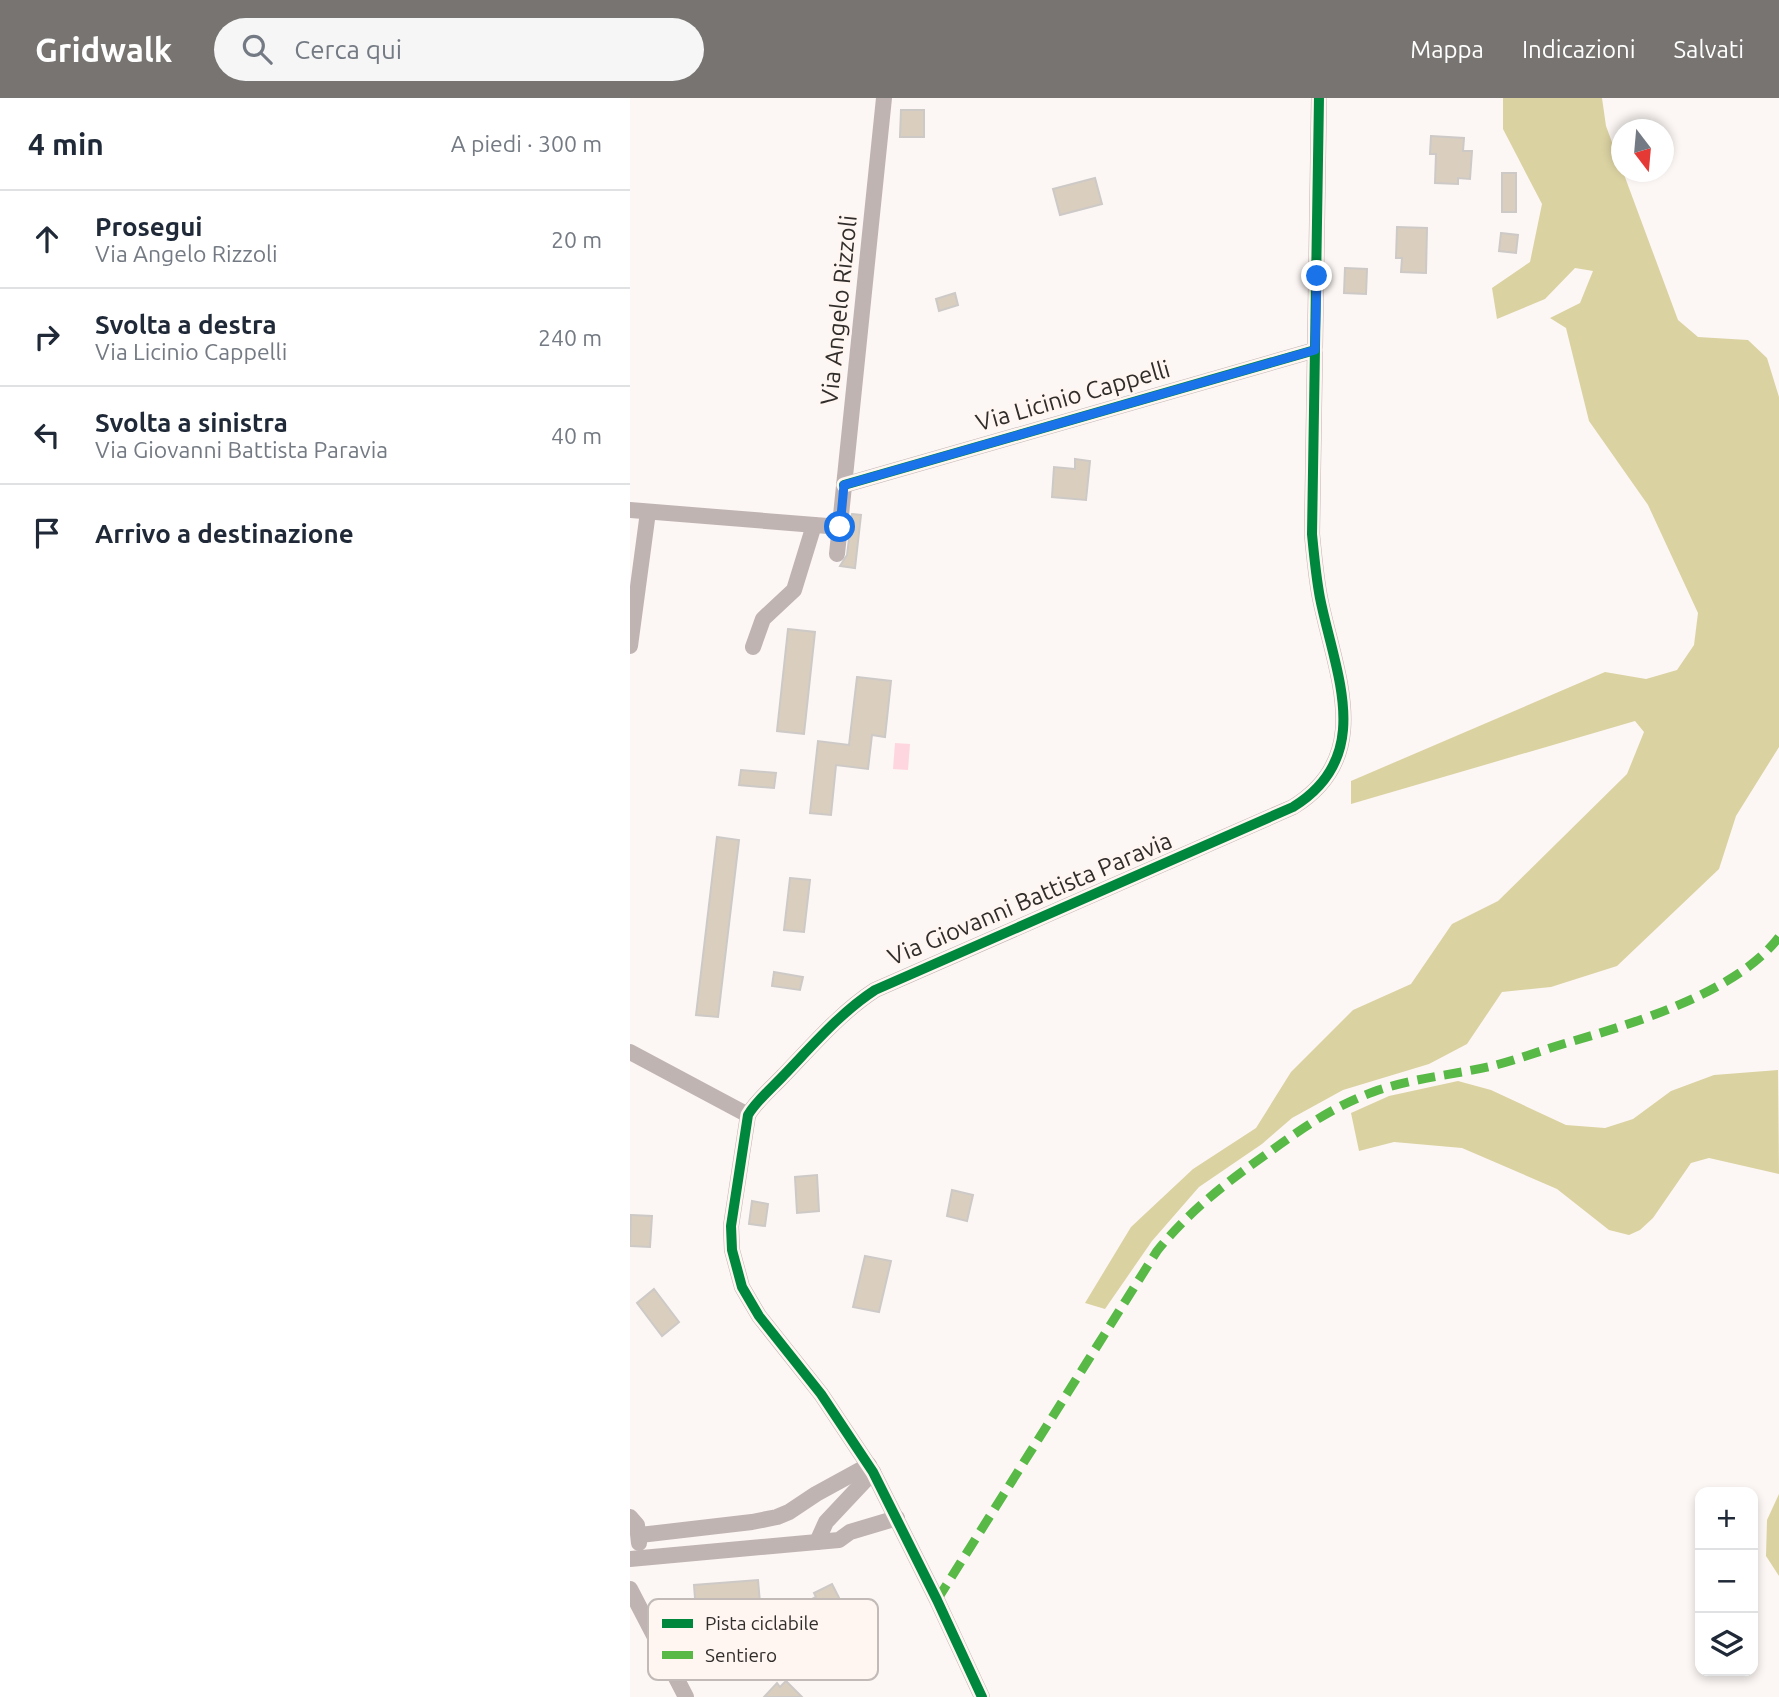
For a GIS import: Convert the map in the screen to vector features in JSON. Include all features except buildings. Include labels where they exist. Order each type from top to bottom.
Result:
[{"type":"street","name":"Via Angelo Rizzoli","points":[[837,554],[884,98]]},
{"type":"street","name":"Via Giovanni Battista Paravia","points":[[748,1115],[857,1002],[875,990],[1293,807],[1306,799],[1326,779],[1340,754],[1345,728],[1338,674],[1318,588],[1312,534],[1319,98]]},
{"type":"street","name":"Via Licinio Cappelli","points":[[844,485],[1315,350]]},
{"type":"street","points":[[630,510],[840,527]]},
{"type":"street","points":[[630,646],[648,512]]},
{"type":"street","points":[[753,647],[763,619],[794,590],[814,525]]},
{"type":"street","points":[[630,1052],[748,1115],[731,1226],[732,1250],[741,1287],[759,1315],[821,1394],[871,1469],[982,1697]]},
{"type":"street","points":[[640,1535],[777,1517],[816,1494],[871,1469]]},
{"type":"street","points":[[817,1542],[826,1522],[871,1469]]},
{"type":"street","points":[[630,1517],[637,1525],[640,1535],[639,1545],[630,1558]]},
{"type":"street","points":[[630,1558],[839,1539],[850,1532],[897,1518]]},
{"type":"street","points":[[630,1589],[648,1624]]},
{"type":"street","points":[[677,1680],[686,1697]]},
{"type":"shaded area","points":[[1503,98],[1602,98],[1611,139],[1611,182],[1627,182],[1678,320],[1698,337],[1748,340],[1767,358],[1779,397],[1779,747],[1736,816],[1719,869],[1617,966],[1551,987],[1502,992],[1467,1044],[1429,1064],[1343,1090],[1292,1118],[1262,1144],[1199,1187],[1152,1241],[1105,1309],[1085,1303],[1131,1227],[1193,1169],[1256,1128],[1291,1072],[1353,1010],[1411,984],[1452,924],[1498,901],[1627,774],[1644,732],[1635,721],[1351,804],[1351,781],[1605,672],[1646,679],[1677,670],[1694,645],[1698,613],[1648,505],[1589,421],[1566,328],[1550,318],[1580,303],[1593,271],[1575,268],[1545,299],[1497,319],[1492,288],[1530,262],[1542,204],[1503,129]]},
{"type":"shaded area","points":[[895,743],[910,744],[908,770],[893,769]]},
{"type":"shaded area","points":[[1778,1070],[1779,1174],[1709,1158],[1691,1163],[1653,1218],[1640,1230],[1629,1235],[1609,1230],[1557,1189],[1462,1148],[1394,1142],[1359,1151],[1351,1113],[1389,1096],[1458,1081],[1491,1090],[1566,1125],[1605,1128],[1633,1119],[1671,1091],[1714,1075]]},
{"type":"shaded area","points":[[1779,1494],[1779,1576],[1766,1556],[1767,1520]]},
{"type":"marked path","points":[[937,1600],[1157,1251],[1195,1210],[1223,1186],[1305,1127],[1359,1098],[1403,1083],[1501,1064],[1649,1017],[1737,975],[1779,937]]},
{"type":"cycle path","points":[[982,1697],[873,1472],[821,1394],[759,1316],[742,1287],[732,1250],[731,1226],[748,1115],[760,1099],[827,1030],[850,1008],[875,990],[1293,807],[1319,786],[1334,763],[1342,738],[1343,712],[1340,684],[1319,590],[1312,534],[1319,98]]},
{"type":"cycle path","points":[[844,485],[1315,350]]},
{"type":"route","points":[[840,527],[844,485],[1315,350],[1317,276]]}]
